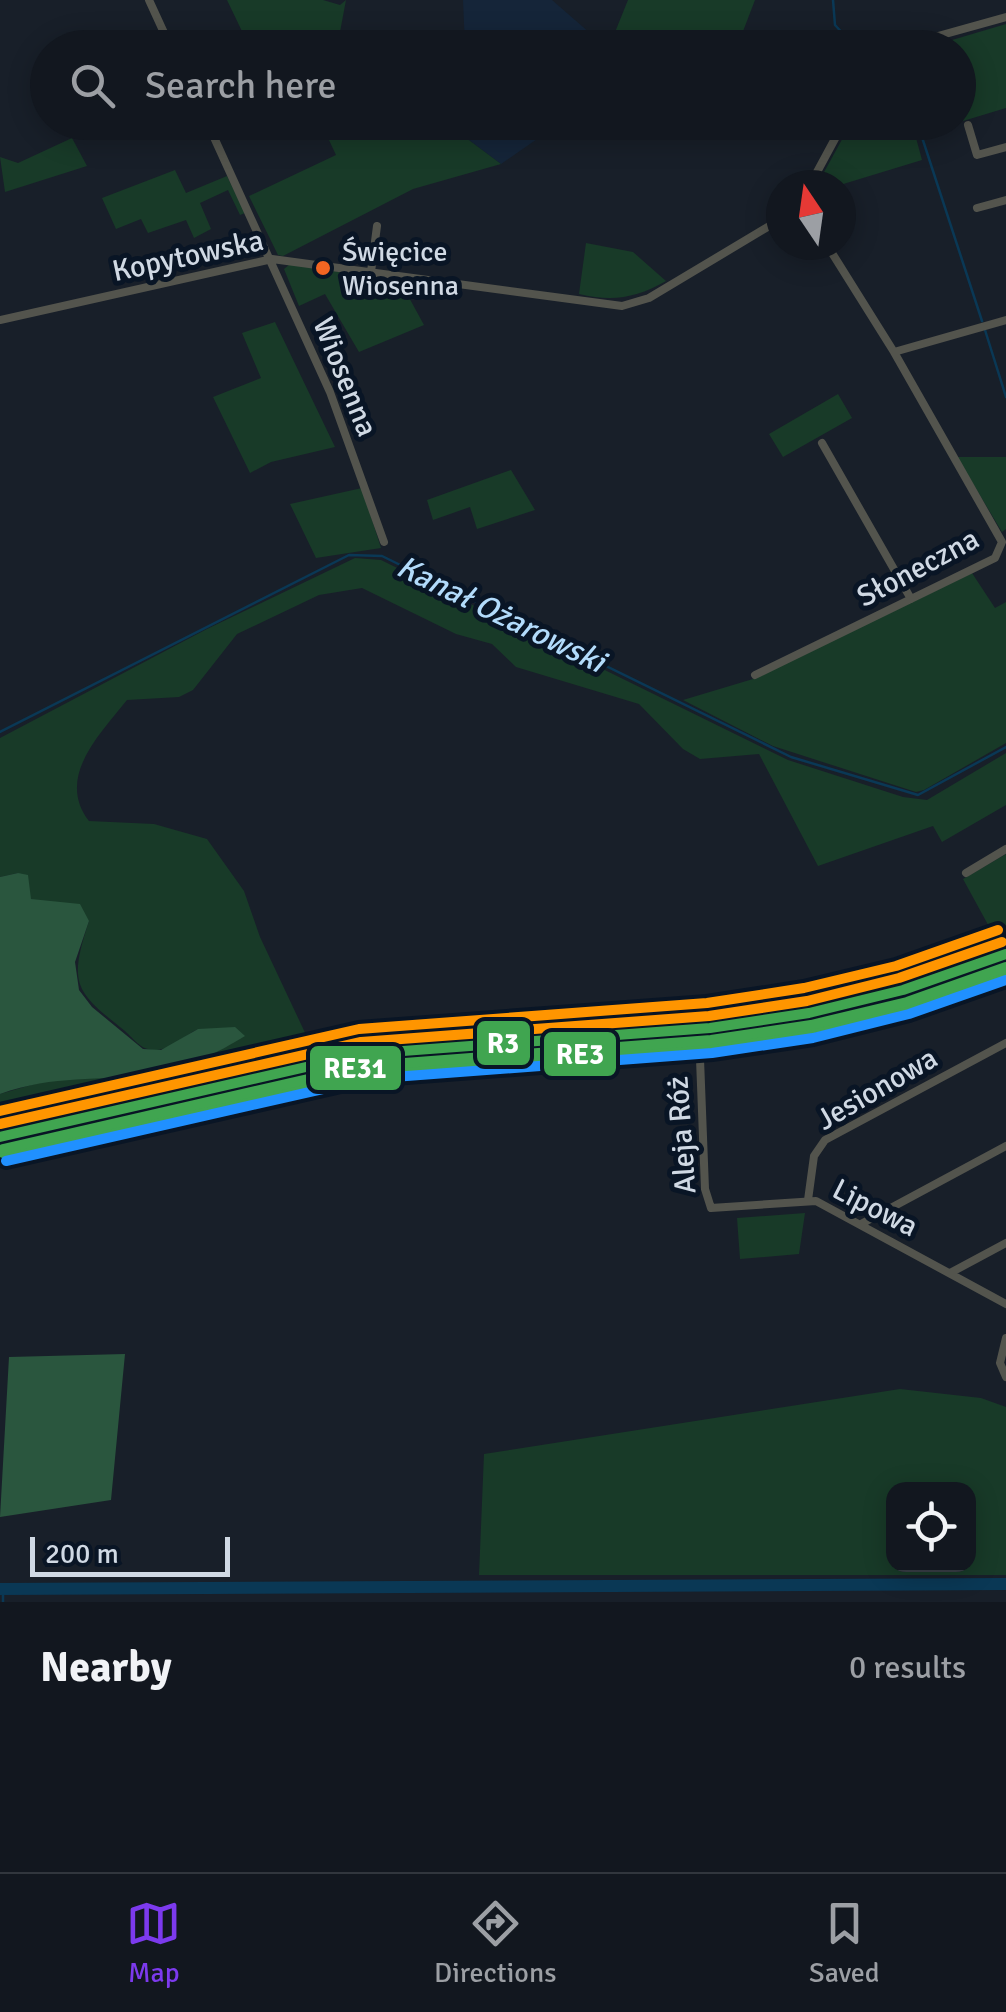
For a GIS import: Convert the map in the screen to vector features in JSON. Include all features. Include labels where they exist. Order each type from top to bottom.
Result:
[{"type":"street","points":[[148,0],[162,30]]},
{"type":"street","points":[[959,30],[1006,17]]},
{"type":"street","name":"Wiosenna","points":[[216,140],[330,392],[384,542]]},
{"type":"street","points":[[818,170],[834,140]]},
{"type":"street","points":[[972,140],[977,156],[1006,147]]},
{"type":"street","points":[[977,208],[1006,200]]},
{"type":"street","points":[[371,272],[377,226]]},
{"type":"street","name":"Kopytowska","points":[[0,320],[272,259],[622,306],[649,298],[766,229]]},
{"type":"street","name":"Słoneczna","points":[[755,675],[996,558],[1004,545],[894,352],[836,260]]},
{"type":"street","points":[[894,352],[1006,320]]},
{"type":"street","points":[[822,444],[911,599]]},
{"type":"street","points":[[966,873],[1006,849]]},
{"type":"street","name":"Jesionowa","points":[[808,1200],[814,1156],[825,1140],[1006,1043]]},
{"type":"street","name":"Aleja Róż","points":[[700,1060],[705,1189],[711,1208]]},
{"type":"street","points":[[861,1224],[1006,1146]]},
{"type":"street","name":"Lipowa","points":[[711,1208],[808,1200],[861,1224],[1006,1304]]},
{"type":"street","points":[[950,1272],[1006,1243]]},
{"type":"street","points":[[1006,1338],[1000,1363],[1006,1377]]},
{"type":"shaded area","points":[[463,0],[552,0],[586,30],[464,30]]},
{"type":"shaded area","points":[[469,140],[536,140],[501,164]]},
{"type":"green space","points":[[227,0],[323,0],[340,5],[346,0],[340,30],[241,30]]},
{"type":"green space","points":[[628,0],[755,0],[744,30],[616,30]]},
{"type":"green space","points":[[1006,24],[1006,108],[976,117],[976,33]]},
{"type":"green space","points":[[73,140],[87,166],[5,192],[0,157],[18,163]]},
{"type":"green space","points":[[329,140],[469,140],[501,164],[413,189],[283,256],[278,255],[249,196],[336,155]]},
{"type":"green space","points":[[842,140],[917,140],[922,160],[856,180],[856,170],[825,170]]},
{"type":"green space","points":[[175,170],[186,193],[227,176],[245,213],[240,215],[228,190],[200,203],[211,229],[194,238],[186,220],[148,233],[141,219],[116,229],[102,198]]},
{"type":"green space","points":[[586,243],[633,252],[666,281],[624,297],[579,294]]},
{"type":"green space","points":[[290,264],[400,281],[424,325],[359,352],[325,294],[299,306],[284,269]]},
{"type":"green space","points":[[275,322],[335,447],[271,462],[250,473],[213,397],[261,378],[242,333]]},
{"type":"green space","points":[[838,394],[852,418],[783,457],[769,434]]},
{"type":"green space","points":[[957,457],[1006,457],[1006,529],[1002,532]]},
{"type":"green space","points":[[511,470],[535,510],[477,529],[470,507],[433,520],[427,500]]},
{"type":"green space","points":[[362,488],[381,548],[316,558],[290,504]]},
{"type":"green space","points":[[355,558],[381,560],[788,760],[903,797],[927,800],[1006,753],[1006,805],[942,842],[933,826],[818,866],[759,754],[700,759],[683,749],[639,704],[516,667],[492,644],[456,634],[362,588],[319,595],[237,634],[193,690],[179,697],[127,700],[86,756],[77,788],[89,821],[154,824],[207,839],[244,891],[260,937],[308,1039],[494,1018],[551,1022],[752,1008],[863,988],[998,943],[963,879],[1006,854],[1006,948],[919,982],[735,1021],[307,1056],[0,1130],[0,1094],[55,1078],[156,1074],[198,1029],[162,1049],[151,1050],[139,1044],[95,1006],[80,985],[79,960],[89,921],[31,899],[18,873],[0,877],[0,738],[207,629]]},
{"type":"green space","points":[[972,573],[995,608],[1006,602],[1006,743],[924,790],[916,792],[773,746],[683,700],[753,679]]},
{"type":"green space","points":[[28,875],[31,899],[80,904],[89,921],[75,962],[79,990],[92,1007],[143,1049],[161,1050],[198,1029],[235,1027],[245,1036],[201,1060],[165,1072],[58,1081],[0,1094],[0,877]]},
{"type":"green space","points":[[805,1213],[799,1254],[740,1259],[737,1218]]},
{"type":"green space","points":[[125,1354],[111,1500],[0,1517],[9,1357]]},
{"type":"green space","points":[[900,1389],[981,1398],[1006,1407],[1006,1575],[479,1575],[484,1454]]},
{"type":"waterway","name":"Kanał Ożarowski","points":[[833,0],[835,25],[840,30]]},
{"type":"waterway","name":"Kanał Ożarowski","points":[[923,140],[982,321]]},
{"type":"waterway","name":"Kanał Ożarowski","points":[[985,330],[1006,397]]},
{"type":"waterway","name":"Kanał Ożarowski","points":[[0,732],[349,555],[382,556],[791,757],[918,795],[1006,747]]},
{"type":"waterway","points":[[0,1589],[1006,1584]]},
{"type":"waterway","points":[[3,1589],[3,1602]]},
{"type":"transit line","points":[[0,1111],[359,1029],[707,1003],[804,988],[896,966],[998,930]]},
{"type":"transit line","points":[[0,1124],[361,1042],[709,1016],[807,1001],[899,978],[1002,942]]},
{"type":"transit line","name":"R3","points":[[0,1137],[363,1054],[710,1028],[809,1013],[903,990],[1006,954]]},
{"type":"transit line","name":"RE31","points":[[3,1149],[365,1066],[711,1040],[811,1025],[907,1002],[1006,967]]},
{"type":"transit line","name":"RE3","points":[[3,1153],[366,1071],[711,1044],[798,1032],[908,1006],[1006,971]]},
{"type":"transit line","points":[[6,1161],[367,1079],[712,1053],[813,1038],[909,1014],[1006,980]]},
{"type":"place","name":"Święcice Wiosenna","points":[[323,268]]}]
